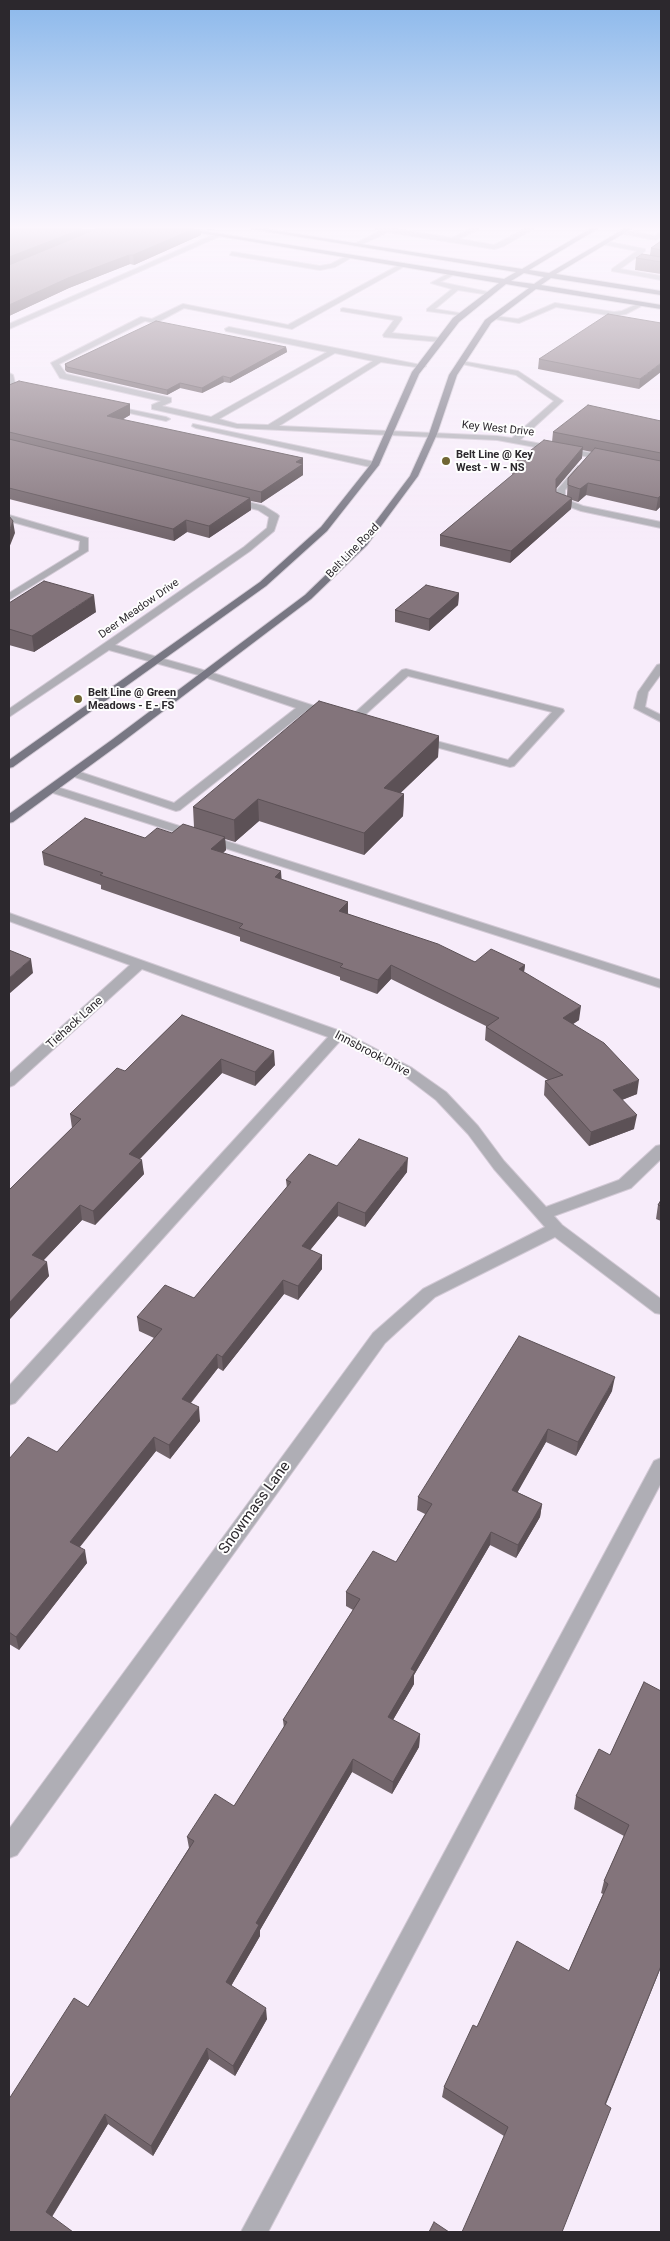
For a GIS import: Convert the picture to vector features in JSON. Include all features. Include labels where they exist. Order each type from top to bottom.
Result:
[{"type":"main road","points":[[9,765],[263,584],[310,542],[346,504],[375,465],[415,374],[447,334]]},
{"type":"main road","name":"Belt Line Road","points":[[9,819],[308,597],[364,543],[414,476],[433,434],[453,375],[480,334]]},
{"type":"street","name":"Key West Drive","points":[[114,334],[55,362],[63,376],[168,400],[155,407],[237,426],[433,434],[514,441],[620,461]]},
{"type":"street","points":[[247,334],[380,360],[422,366]]},
{"type":"street","points":[[388,334],[387,335],[441,340]]},
{"type":"street","points":[[212,420],[334,351]]},
{"type":"street","points":[[270,428],[380,360]]},
{"type":"street","points":[[461,363],[518,373],[559,401],[514,441]]},
{"type":"street","points":[[9,375],[12,385],[40,391]]},
{"type":"street","points":[[98,404],[375,465]]},
{"type":"street","points":[[592,455],[561,490],[560,500],[581,508],[661,524]]},
{"type":"street","name":"Deer Meadow Drive","points":[[9,714],[246,549],[271,529],[274,516],[261,508],[225,499]]},
{"type":"street","points":[[9,518],[85,540],[83,551],[9,597]]},
{"type":"street","points":[[107,646],[206,674],[304,707],[357,722],[406,672],[559,711],[510,764],[408,736]]},
{"type":"street","points":[[661,667],[643,692],[639,708],[661,719]]},
{"type":"street","points":[[9,700],[22,704]]},
{"type":"street","points":[[73,773],[176,807],[304,707]]},
{"type":"street","points":[[51,788],[661,984]]},
{"type":"street","name":"Innsbrook Drive","points":[[9,917],[338,1035],[407,1071],[441,1096],[473,1130],[499,1165],[556,1229],[661,1308]]},
{"type":"street","name":"Tiehack Lane","points":[[9,1082],[141,963]]},
{"type":"street","points":[[9,1398],[338,1035]]},
{"type":"street","points":[[542,1214],[625,1184],[661,1150]]},
{"type":"street","name":"Snowmass Lane","points":[[9,1847],[379,1338],[428,1293],[556,1229]]},
{"type":"street","points":[[254,2232],[661,1466]]},
{"type":"building","points":[[129,334],[219,334],[286,347],[230,378],[223,376],[202,388],[180,383],[167,390],[67,367],[65,364]]},
{"type":"building","points":[[578,334],[661,334],[661,363],[640,379],[539,359]]},
{"type":"building","points":[[19,381],[130,404],[107,416],[303,458],[296,462],[303,464],[261,492],[9,432],[9,385]]},
{"type":"building","points":[[588,405],[661,421],[661,453],[553,432]]},
{"type":"building","points":[[9,439],[250,498],[209,526],[186,520],[173,529],[9,488]]},
{"type":"building","points":[[544,440],[583,447],[556,479],[556,492],[572,498],[511,551],[440,535],[523,466],[513,464]]},
{"type":"building","points":[[595,448],[661,461],[661,495],[658,498],[588,483],[580,489],[568,485],[568,478]]},
{"type":"building","points":[[9,516],[13,521],[9,532]]},
{"type":"building","points":[[44,581],[94,595],[32,636],[9,629],[9,603]]},
{"type":"building","points":[[426,585],[459,593],[429,619],[395,610]]},
{"type":"building","points":[[319,701],[439,736],[384,788],[404,794],[364,833],[258,799],[234,820],[193,807]]},
{"type":"building","points":[[85,818],[145,838],[157,828],[172,833],[183,824],[225,837],[211,849],[281,871],[275,877],[348,902],[339,911],[438,944],[475,962],[491,949],[525,965],[519,969],[581,1006],[563,1018],[604,1043],[639,1080],[613,1090],[637,1115],[591,1132],[545,1081],[563,1075],[486,1027],[499,1018],[391,965],[378,980],[340,967],[343,964],[239,928],[243,924],[100,875],[103,873],[42,852]]},
{"type":"building","points":[[9,950],[31,959],[9,978]]},
{"type":"building","points":[[182,1015],[274,1051],[255,1072],[221,1059],[129,1154],[142,1160],[93,1211],[80,1205],[32,1255],[47,1262],[9,1303],[9,1190],[81,1119],[70,1114],[117,1068],[125,1071]]},
{"type":"building","points":[[359,1139],[408,1158],[365,1213],[338,1202],[302,1246],[322,1255],[298,1286],[283,1280],[222,1357],[217,1354],[182,1399],[199,1407],[169,1445],[154,1437],[70,1542],[85,1550],[16,1637],[9,1632],[9,1459],[28,1437],[57,1452],[162,1329],[137,1317],[165,1285],[194,1298],[291,1182],[286,1180],[309,1154],[337,1166]]},
{"type":"building","points":[[519,1336],[615,1377],[578,1442],[548,1429],[512,1490],[542,1504],[518,1545],[491,1532],[411,1669],[415,1671],[388,1717],[420,1734],[393,1782],[353,1759],[256,1923],[259,1925],[226,1982],[266,2008],[233,2066],[207,2048],[151,2146],[105,2114],[46,2212],[73,2232],[9,2232],[9,2099],[74,1998],[88,2007],[194,1841],[187,1837],[215,1794],[234,1806],[287,1722],[283,1720],[360,1599],[346,1592],[373,1551],[396,1562],[432,1504],[418,1497]]},
{"type":"building","points":[[644,1682],[661,1691],[661,1966],[605,2104],[611,2108],[562,2232],[462,2232],[508,2127],[444,2087],[473,2025],[477,2027],[517,1941],[569,1971],[608,1884],[604,1881],[629,1825],[576,1796],[599,1749],[610,1755]]},
{"type":"building","points":[[434,2222],[449,2232],[429,2232]]},
{"type":"place","name":"Belt Line @ Key West - W - NS","points":[[446,461]]},
{"type":"place","name":"Belt Line @ Green Meadows - E - FS","points":[[78,699]]}]
